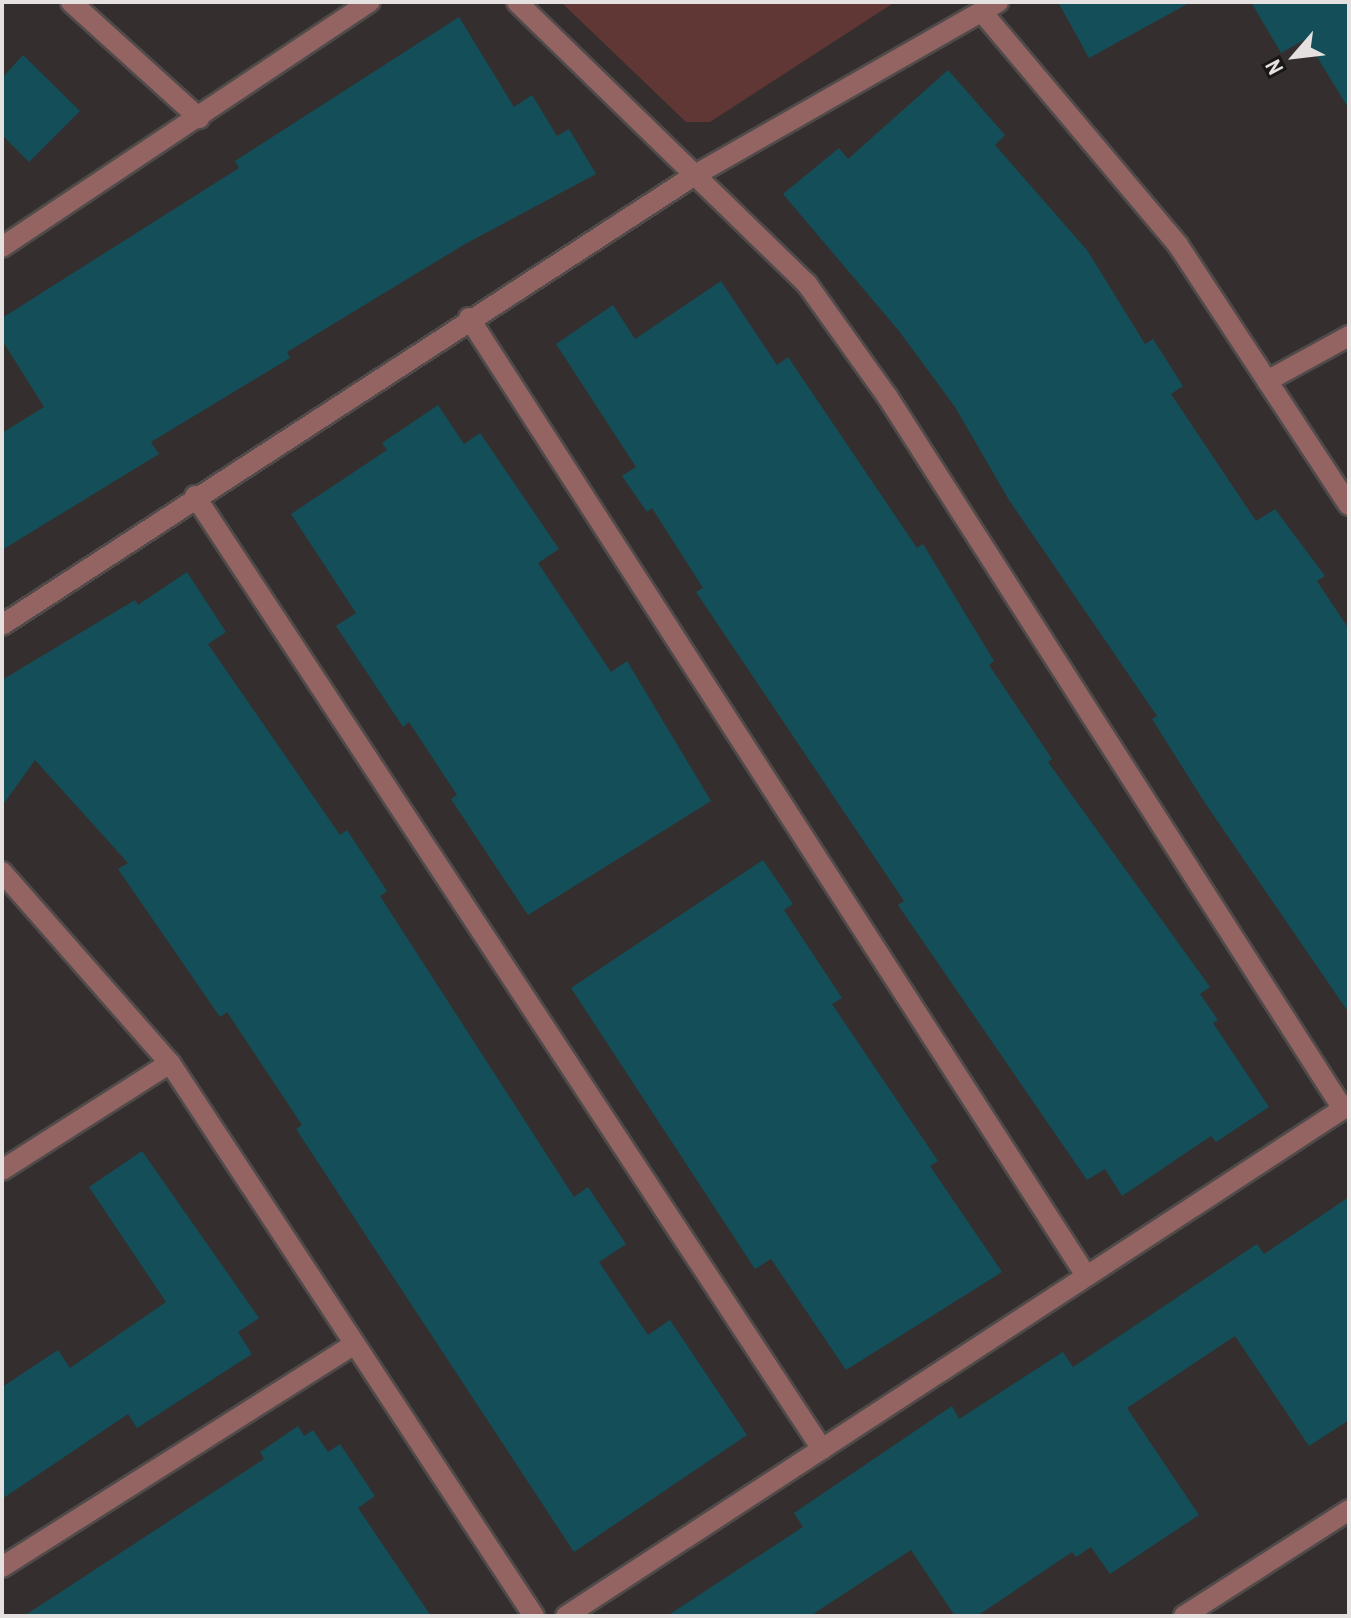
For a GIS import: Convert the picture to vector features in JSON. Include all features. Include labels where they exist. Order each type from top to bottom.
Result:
[{"type":"street","points":[[71,2],[199,118]]},
{"type":"street","points":[[2,247],[370,2]]},
{"type":"street","points":[[517,2],[807,284],[887,396],[1346,1107],[1085,1274],[566,1616]]},
{"type":"street","points":[[2,625],[469,318],[695,175],[990,7],[1178,245],[1349,505]]},
{"type":"street","points":[[469,318],[1085,1274]]},
{"type":"street","points":[[1267,381],[1349,336]]},
{"type":"street","points":[[195,496],[822,1449]]},
{"type":"street","points":[[2,872],[170,1063],[352,1346],[534,1616]]},
{"type":"street","points":[[2,1170],[170,1063]]},
{"type":"street","points":[[2,1567],[352,1346]]},
{"type":"street","points":[[1184,1616],[1349,1510]]},
{"type":"shaded area","points":[[561,2],[895,2],[710,122],[686,122]]},
{"type":"building","points":[[1058,2],[1191,2],[1089,58]]},
{"type":"building","points":[[1251,2],[1349,2],[1349,109],[1306,39],[1281,53]]},
{"type":"building","points":[[459,17],[514,107],[532,95],[557,136],[569,129],[596,174],[465,244],[287,352],[290,358],[151,442],[159,454],[2,550],[2,433],[44,407],[2,340],[2,318],[239,168],[235,161]]},
{"type":"building","points":[[23,55],[80,111],[29,162],[2,135],[2,78]]},
{"type":"building","points":[[948,70],[1005,135],[995,145],[1087,250],[1145,344],[1153,339],[1183,386],[1171,394],[1256,521],[1275,509],[1325,576],[1317,581],[1349,629],[1349,1013],[1205,803],[1152,719],[1157,716],[1009,500],[955,407],[899,331],[783,194],[839,148],[848,159]]},
{"type":"building","points":[[721,281],[777,365],[788,357],[917,548],[923,544],[994,661],[989,665],[1052,759],[1048,762],[1210,987],[1200,994],[1218,1020],[1213,1023],[1269,1107],[1216,1142],[1211,1136],[1122,1196],[1105,1169],[1087,1180],[898,905],[904,901],[696,592],[703,588],[652,508],[647,512],[622,476],[636,467],[556,344],[613,305],[635,339]]},
{"type":"building","points":[[438,405],[464,444],[480,433],[559,549],[538,563],[611,672],[627,661],[711,801],[528,915],[451,799],[457,795],[409,722],[403,727],[336,626],[356,613],[291,514],[387,450],[382,443]]},
{"type":"building","points":[[187,572],[226,632],[208,644],[340,835],[347,830],[387,891],[380,896],[574,1197],[588,1187],[626,1244],[599,1262],[648,1335],[670,1320],[747,1435],[574,1552],[296,1129],[302,1125],[227,1012],[220,1017],[118,869],[128,863],[35,760],[2,806],[2,680],[135,600],[138,605]]},
{"type":"building","points":[[763,860],[793,904],[784,910],[842,998],[832,1004],[938,1161],[930,1166],[1002,1272],[846,1370],[771,1259],[755,1269],[571,988]]},
{"type":"building","points":[[142,1151],[259,1318],[238,1332],[252,1354],[137,1428],[128,1414],[2,1499],[2,1387],[58,1350],[70,1368],[166,1302],[89,1187]]},
{"type":"building","points":[[1349,1197],[1349,1420],[1309,1446],[1235,1336],[1127,1408],[1199,1515],[1110,1574],[1091,1547],[1076,1557],[1072,1552],[977,1616],[955,1616],[911,1550],[810,1616],[667,1616],[803,1527],[794,1513],[952,1406],[959,1419],[1063,1352],[1073,1367],[1257,1244],[1264,1254]]},
{"type":"building","points":[[298,1426],[304,1436],[313,1430],[328,1452],[340,1444],[375,1496],[358,1508],[431,1616],[24,1616],[264,1459],[260,1452]]}]
